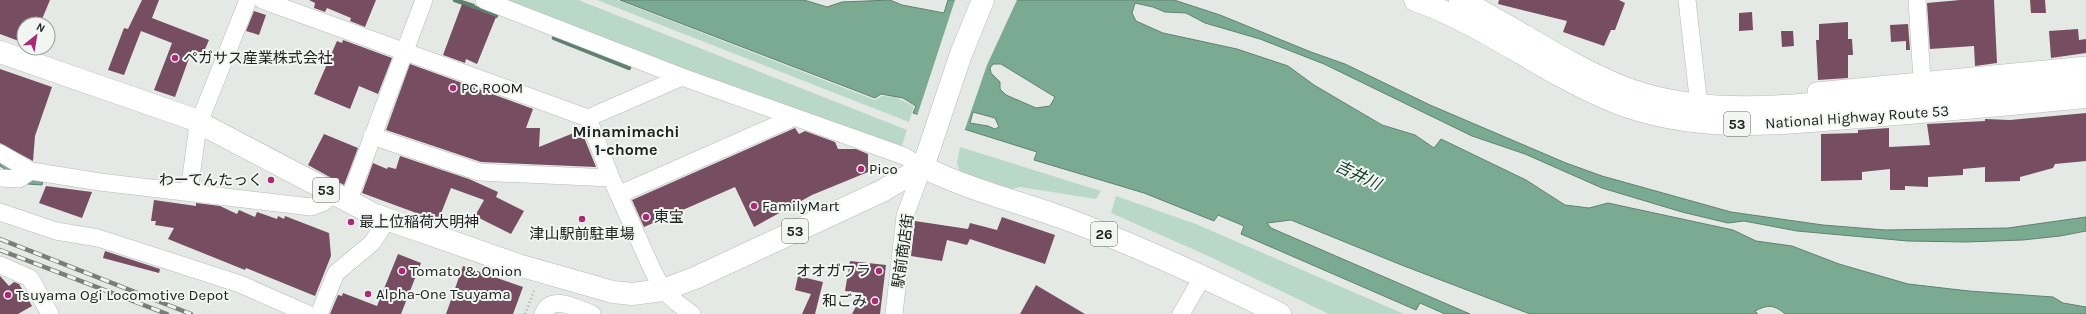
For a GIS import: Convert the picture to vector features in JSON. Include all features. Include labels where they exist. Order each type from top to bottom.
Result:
[{"type":"main road","points":[[924,164],[961,54],[983,0]]},
{"type":"main road","name":"National Highway Route 53","points":[[1415,0],[1449,3],[1621,86],[1670,101],[1699,106],[1745,108],[1817,104],[2086,80]]},
{"type":"main road","name":"National Highway Route 53","points":[[1449,3],[1572,81],[1615,102],[1675,119],[1702,123],[1784,124],[2086,97]]},
{"type":"main road","name":"53","points":[[0,52],[200,122],[340,198],[387,220],[518,265],[613,292],[632,294],[663,290],[695,278],[882,191],[924,164]]},
{"type":"main road","name":"26","points":[[924,164],[946,179],[1062,218],[1112,237],[1203,276],[1280,314]]},
{"type":"street","points":[[189,192],[200,122],[248,0]]},
{"type":"street","points":[[262,0],[588,118],[682,77]]},
{"type":"street","points":[[0,178],[25,175],[100,182],[311,207],[340,198],[372,136],[424,0]]},
{"type":"street","points":[[484,0],[682,77],[924,164]]},
{"type":"street","points":[[1687,0],[1699,106],[1702,113],[1712,116],[1767,118],[1784,124]]},
{"type":"street","points":[[1917,0],[1922,80]]},
{"type":"street","points":[[1817,104],[1816,90],[2086,65]]},
{"type":"street","points":[[620,194],[795,117]]},
{"type":"street","points":[[588,118],[612,178],[652,269],[663,290],[692,314]]},
{"type":"street","points":[[372,136],[479,172],[612,178]]},
{"type":"street","points":[[0,153],[25,175]]},
{"type":"street","name":"駅前商店街","points":[[894,314],[905,216],[924,164]]},
{"type":"street","points":[[0,212],[56,231],[98,238],[240,284],[308,314]]},
{"type":"street","points":[[319,314],[336,273],[372,244],[387,220]]},
{"type":"street","points":[[0,265],[30,278],[50,314]]},
{"type":"street","points":[[1180,314],[1203,276]]},
{"type":"street","points":[[543,314],[548,306],[556,303],[592,314]]},
{"type":"path","points":[[525,314],[534,291]]},
{"type":"shaded area","points":[[495,0],[579,0],[907,130],[900,151]]},
{"type":"shaded area","points":[[597,0],[617,0],[875,100],[882,96],[895,97],[914,106],[909,122]]},
{"type":"shaded area","points":[[960,147],[1101,191],[1096,199],[1020,187],[1009,190],[961,175],[957,163]]},
{"type":"shaded area","points":[[1116,196],[1196,224],[1404,314],[1329,314],[1206,255],[1111,213]]},
{"type":"water","name":"吉井川","points":[[620,0],[804,0],[827,7],[842,2],[890,0],[902,5],[944,13],[948,0],[1174,0],[1220,15],[1311,52],[1345,64],[1430,105],[1566,163],[1602,176],[1731,212],[1823,225],[1885,230],[2008,228],[2086,217],[2086,231],[2060,236],[2023,240],[1966,242],[1908,241],[1797,231],[1744,221],[1728,223],[1682,212],[1602,188],[1525,154],[1472,136],[1324,64],[1260,39],[1205,23],[1186,13],[1165,12],[1153,7],[1135,3],[1132,13],[1136,21],[1163,33],[1237,49],[1288,66],[1314,85],[1382,125],[1415,135],[1434,148],[1441,139],[1526,180],[1565,205],[1589,208],[1608,203],[1733,230],[1756,241],[1792,246],[1839,264],[1908,284],[1969,291],[2053,297],[2063,303],[2086,307],[2086,314],[1785,314],[1775,307],[1768,306],[1755,311],[1758,314],[1530,314],[1404,266],[1291,220],[1267,223],[1271,228],[1470,314],[1445,314],[1420,303],[1416,310],[1241,234],[1244,226],[1218,215],[1214,221],[1144,193],[1034,160],[1037,152],[913,113],[916,106],[903,98],[881,94],[875,98]],"holes":[[[993,64],[1001,64],[1055,97],[1050,106],[1036,108],[1006,95],[1000,89],[1000,82],[991,73],[990,68]],[[973,112],[995,118],[999,127],[995,129],[988,126],[970,123]]]},
{"type":"water","points":[[0,160],[43,180],[42,185],[28,184],[0,166]]},
{"type":"pier","points":[[955,0],[1017,0],[987,65],[964,132],[917,116]]},
{"type":"building","points":[[0,0],[50,0],[43,16],[16,16],[16,40],[0,34]]},
{"type":"building","points":[[142,0],[159,0],[152,18],[209,40],[203,54],[192,50],[175,97],[154,90],[172,43],[141,31],[124,75],[108,70],[124,28],[128,29]]},
{"type":"building","points":[[309,0],[376,0],[365,27],[350,21],[351,18],[327,8],[325,12],[314,8],[315,3]]},
{"type":"building","points":[[1499,0],[1619,0],[1625,3],[1615,30],[1611,30],[1604,46],[1563,32],[1567,21],[1498,4]]},
{"type":"building","points":[[1960,0],[1994,0],[1997,63],[1975,66],[1974,46],[1930,49],[1927,3]]},
{"type":"building","points":[[2030,0],[2045,0],[2046,13],[2031,13]]},
{"type":"building","points":[[462,4],[496,17],[477,64],[466,59],[465,63],[443,55]]},
{"type":"building","points":[[254,11],[266,15],[259,35],[246,31]]},
{"type":"building","points":[[1752,12],[1753,30],[1739,31],[1739,13]]},
{"type":"building","points":[[1848,22],[1848,39],[1852,39],[1853,55],[1848,55],[1848,78],[1818,80],[1816,40],[1819,40],[1819,24]]},
{"type":"building","points":[[1908,24],[1910,50],[1906,50],[1906,41],[1891,42],[1890,25]]},
{"type":"building","points":[[2078,29],[2079,40],[2086,39],[2086,53],[2051,58],[2049,31]]},
{"type":"building","points":[[1781,31],[1793,31],[1794,46],[1782,47]]},
{"type":"building","points":[[343,40],[392,58],[378,94],[359,86],[350,109],[314,94],[337,41],[342,43]]},
{"type":"building","points":[[410,64],[533,109],[526,128],[540,128],[539,147],[581,130],[596,167],[481,162],[386,130]]},
{"type":"building","points":[[0,69],[52,87],[35,136],[33,161],[0,143]]},
{"type":"building","points":[[2086,113],[2086,161],[2055,164],[2053,168],[2020,177],[2020,181],[1985,182],[1985,167],[1963,169],[1963,175],[1928,177],[1928,187],[1905,186],[1905,190],[1890,190],[1890,169],[1862,172],[1862,180],[1821,181],[1821,134],[1858,133],[1858,130],[1889,128],[1889,147],[1930,145],[1927,124],[1985,121],[1985,119],[2010,120]]},
{"type":"building","points":[[795,128],[799,134],[805,131],[835,142],[838,149],[856,149],[868,154],[868,172],[812,195],[754,227],[735,187],[644,227],[632,200]]},
{"type":"building","points":[[324,134],[358,148],[344,185],[308,165]]},
{"type":"building","points":[[400,156],[469,179],[498,192],[496,197],[524,211],[511,234],[475,216],[484,200],[451,188],[438,221],[362,193],[373,163],[387,169],[388,167],[396,169]]},
{"type":"building","points":[[46,186],[92,192],[82,218],[39,203]]},
{"type":"building","points":[[154,200],[196,206],[196,203],[220,206],[237,214],[239,210],[255,217],[257,212],[277,219],[278,216],[284,219],[285,216],[329,233],[331,256],[315,296],[168,239],[174,228],[155,225],[156,221],[151,221]]},
{"type":"building","points":[[1002,217],[1055,235],[1045,264],[970,239],[967,245],[947,240],[942,261],[911,256],[915,221],[968,229],[970,223],[997,230]]},
{"type":"building","points":[[105,251],[160,269],[159,273],[103,258]]},
{"type":"building","points":[[398,254],[421,263],[401,314],[330,314],[338,295],[342,296],[343,293],[377,306]]},
{"type":"building","points":[[850,261],[886,265],[880,314],[852,314],[863,293],[845,291]]},
{"type":"building","points":[[463,266],[523,287],[513,314],[446,314]]},
{"type":"building","name":"Tsuyama Ogi Locomotive Depot","points":[[0,276],[9,286],[14,282],[19,284],[32,306],[18,314],[0,314]]},
{"type":"building","points":[[798,276],[823,282],[815,314],[802,314],[811,294],[795,290]]},
{"type":"building","points":[[1036,285],[1085,314],[1020,314]]},
{"type":"waterway","points":[[455,0],[473,6]]},
{"type":"waterway","points":[[476,8],[496,16]]},
{"type":"waterway","points":[[554,38],[629,68]]},
{"type":"railway","points":[[0,239],[191,314]]},
{"type":"railway","points":[[0,250],[167,314]]},
{"type":"place","name":"ペガサス産業株式会社","points":[[175,58]]},
{"type":"place","name":"PC ROOM","points":[[453,88]]},
{"type":"place","name":"Pico","points":[[861,169]]},
{"type":"place","name":"わーてんたっく","points":[[271,180]]},
{"type":"place","name":"FamilyMart","points":[[754,206]]},
{"type":"place","name":"東宝","points":[[646,217]]},
{"type":"place","name":"津山駅前駐車場","points":[[582,219]]},
{"type":"place","name":"最上位稲荷大明神","points":[[351,222]]},
{"type":"place","name":"Tomato & Onion","points":[[402,271]]},
{"type":"place","name":"オオガワラ","points":[[879,271]]},
{"type":"place","name":"Alpha-One Tsuyama","points":[[368,294]]},
{"type":"place","name":"Tsuyama Ogi Locomotive Depot","points":[[8,295]]},
{"type":"place","name":"和ごみ","points":[[875,301]]},
{"type":"district","name":"Minamimachi 1-chome","points":[[626,140]]}]
